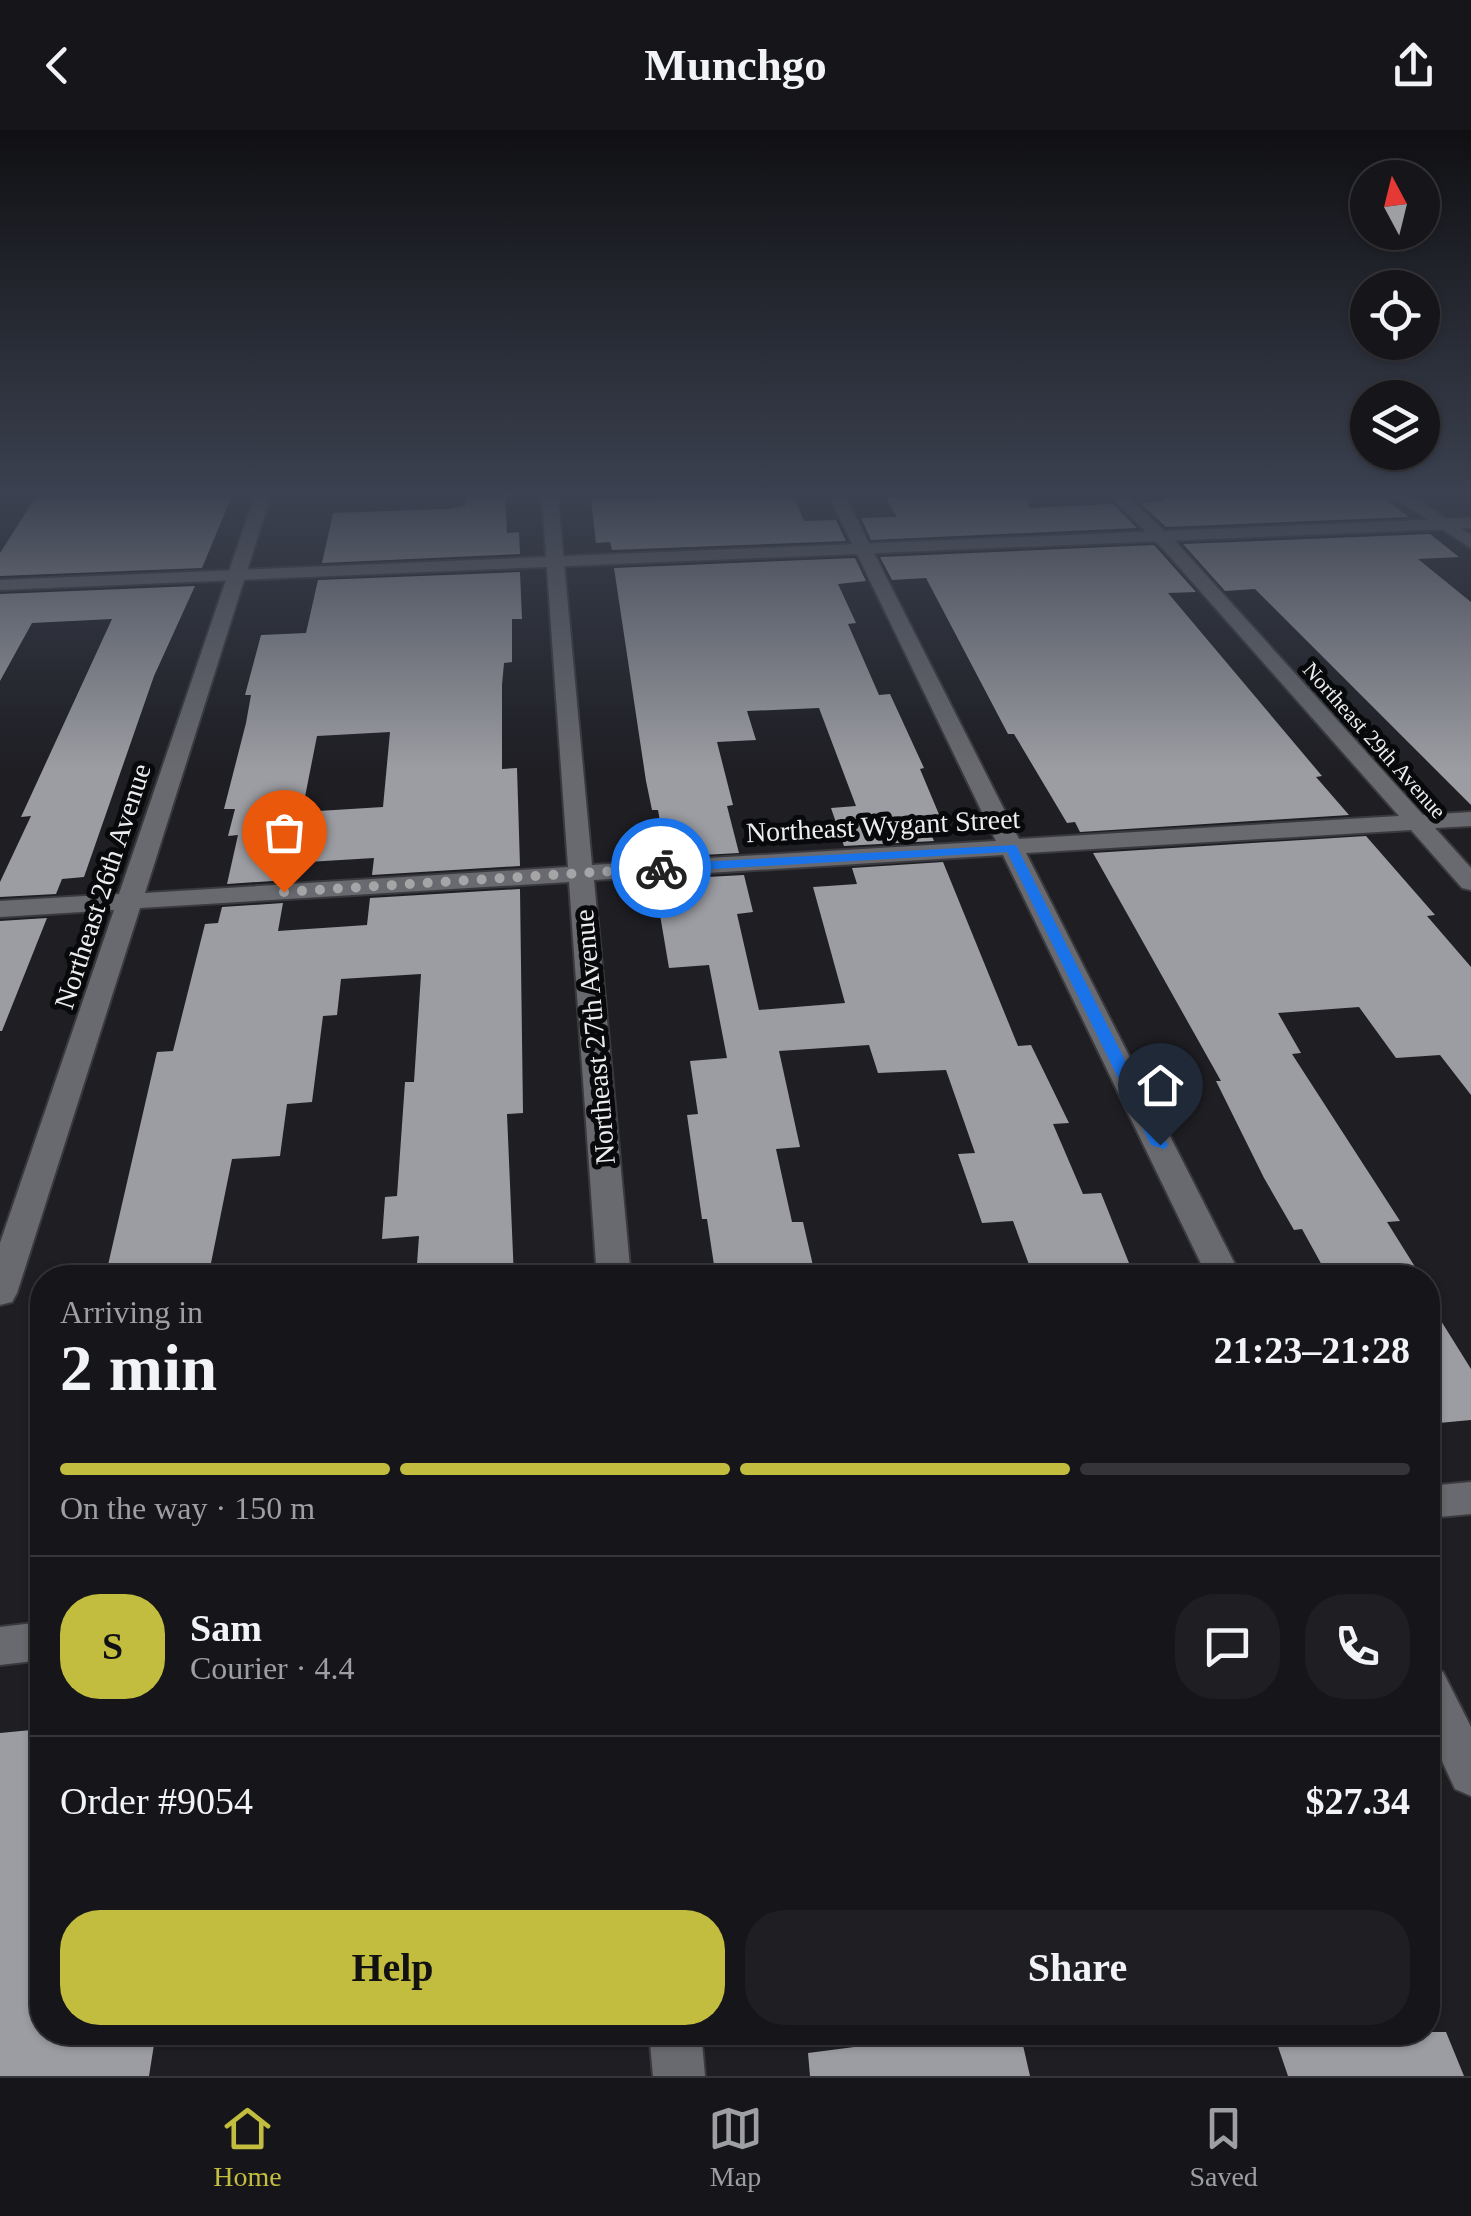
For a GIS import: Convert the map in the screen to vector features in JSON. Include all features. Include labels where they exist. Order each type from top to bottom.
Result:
[{"type":"street","name":"Northeast 26th Avenue","points":[[0,1292],[232,589]]},
{"type":"street","name":"Northeast 27th Avenue","points":[[558,589],[613,1265]]},
{"type":"street","points":[[882,589],[1219,1265]]},
{"type":"street","name":"Northeast 29th Avenue","points":[[1205,589],[1471,883]]},
{"type":"street","name":"Northeast Wygant Street","points":[[0,909],[1471,820]]},
{"type":"street","points":[[1440,1501],[1471,1498]]},
{"type":"street","points":[[0,1646],[30,1642]]},
{"type":"street","points":[[1440,1711],[1471,1774]]},
{"type":"street","points":[[676,2045],[679,2076]]},
{"type":"building","points":[[194,589],[154,676],[84,877],[62,879],[56,894],[0,897],[0,882],[31,816],[21,817],[112,619],[32,623],[0,681],[0,594]]},
{"type":"building","points":[[316,589],[521,589],[522,619],[512,619],[512,662],[504,663],[502,685],[502,769],[517,768],[520,866],[372,875],[374,858],[291,863],[288,880],[227,884],[238,835],[228,836],[235,809],[224,809],[246,723],[251,695],[245,695],[261,635],[306,633]],"holes":[[[390,732],[383,807],[302,812],[317,736]]]},
{"type":"building","points":[[617,589],[840,589],[856,623],[848,624],[879,695],[890,694],[924,768],[920,769],[943,824],[927,825],[934,841],[844,846],[831,808],[856,806],[819,708],[747,711],[756,740],[717,742],[733,805],[727,806],[739,853],[666,857],[658,810],[652,810]]},
{"type":"building","points":[[932,589],[1193,589],[1196,592],[1168,593],[1322,776],[1316,777],[1349,815],[1080,832],[1075,822],[1067,823],[1014,734],[1008,734]]},
{"type":"building","points":[[1223,589],[1455,589],[1471,602],[1471,805],[1255,589]]},
{"type":"building","points":[[1366,836],[1435,915],[1427,916],[1471,967],[1471,1095],[1440,1055],[1396,1058],[1359,1007],[1278,1013],[1301,1053],[1292,1054],[1400,1221],[1387,1222],[1414,1265],[1322,1265],[1302,1229],[1294,1230],[1216,1081],[1221,1081],[1093,853]]},
{"type":"building","points":[[943,862],[1018,1046],[1031,1045],[1069,1123],[1053,1124],[1083,1194],[1101,1193],[1130,1265],[1029,1265],[1013,1221],[982,1223],[958,1154],[975,1153],[946,1070],[878,1073],[869,1045],[779,1051],[800,1147],[776,1149],[792,1222],[803,1222],[813,1265],[714,1265],[707,1219],[702,1219],[687,1115],[698,1114],[690,1061],[727,1058],[709,965],[669,968],[657,897],[672,896],[669,879],[744,875],[753,912],[737,914],[759,1010],[845,1003],[813,887],[857,884],[852,868]]},
{"type":"building","points":[[520,889],[523,1113],[507,1114],[513,1265],[417,1265],[419,1236],[382,1239],[385,1197],[397,1196],[405,1082],[414,1082],[421,974],[341,979],[337,1015],[323,1016],[312,1102],[287,1104],[280,1156],[232,1159],[211,1265],[108,1265],[157,1052],[173,1051],[205,924],[218,923],[222,907],[283,903],[278,931],[367,925],[370,898]]},
{"type":"building","points":[[47,918],[2,1031],[0,1031],[0,921]]},
{"type":"building","points":[[1440,1319],[1471,1369],[1471,1420],[1440,1423]]},
{"type":"building","points":[[30,1730],[30,2045],[154,2045],[149,2076],[0,2076],[0,1733]]},
{"type":"building","points":[[1440,2032],[1446,2032],[1464,2076],[1288,2076],[1277,2045],[1440,2045]]},
{"type":"building","points":[[870,2045],[1023,2045],[1030,2076],[810,2076],[808,2053]]},
{"type":"way so far","points":[[284,892],[661,868]]},
{"type":"route","points":[[661,868],[1012,848],[1160,1145]]}]
